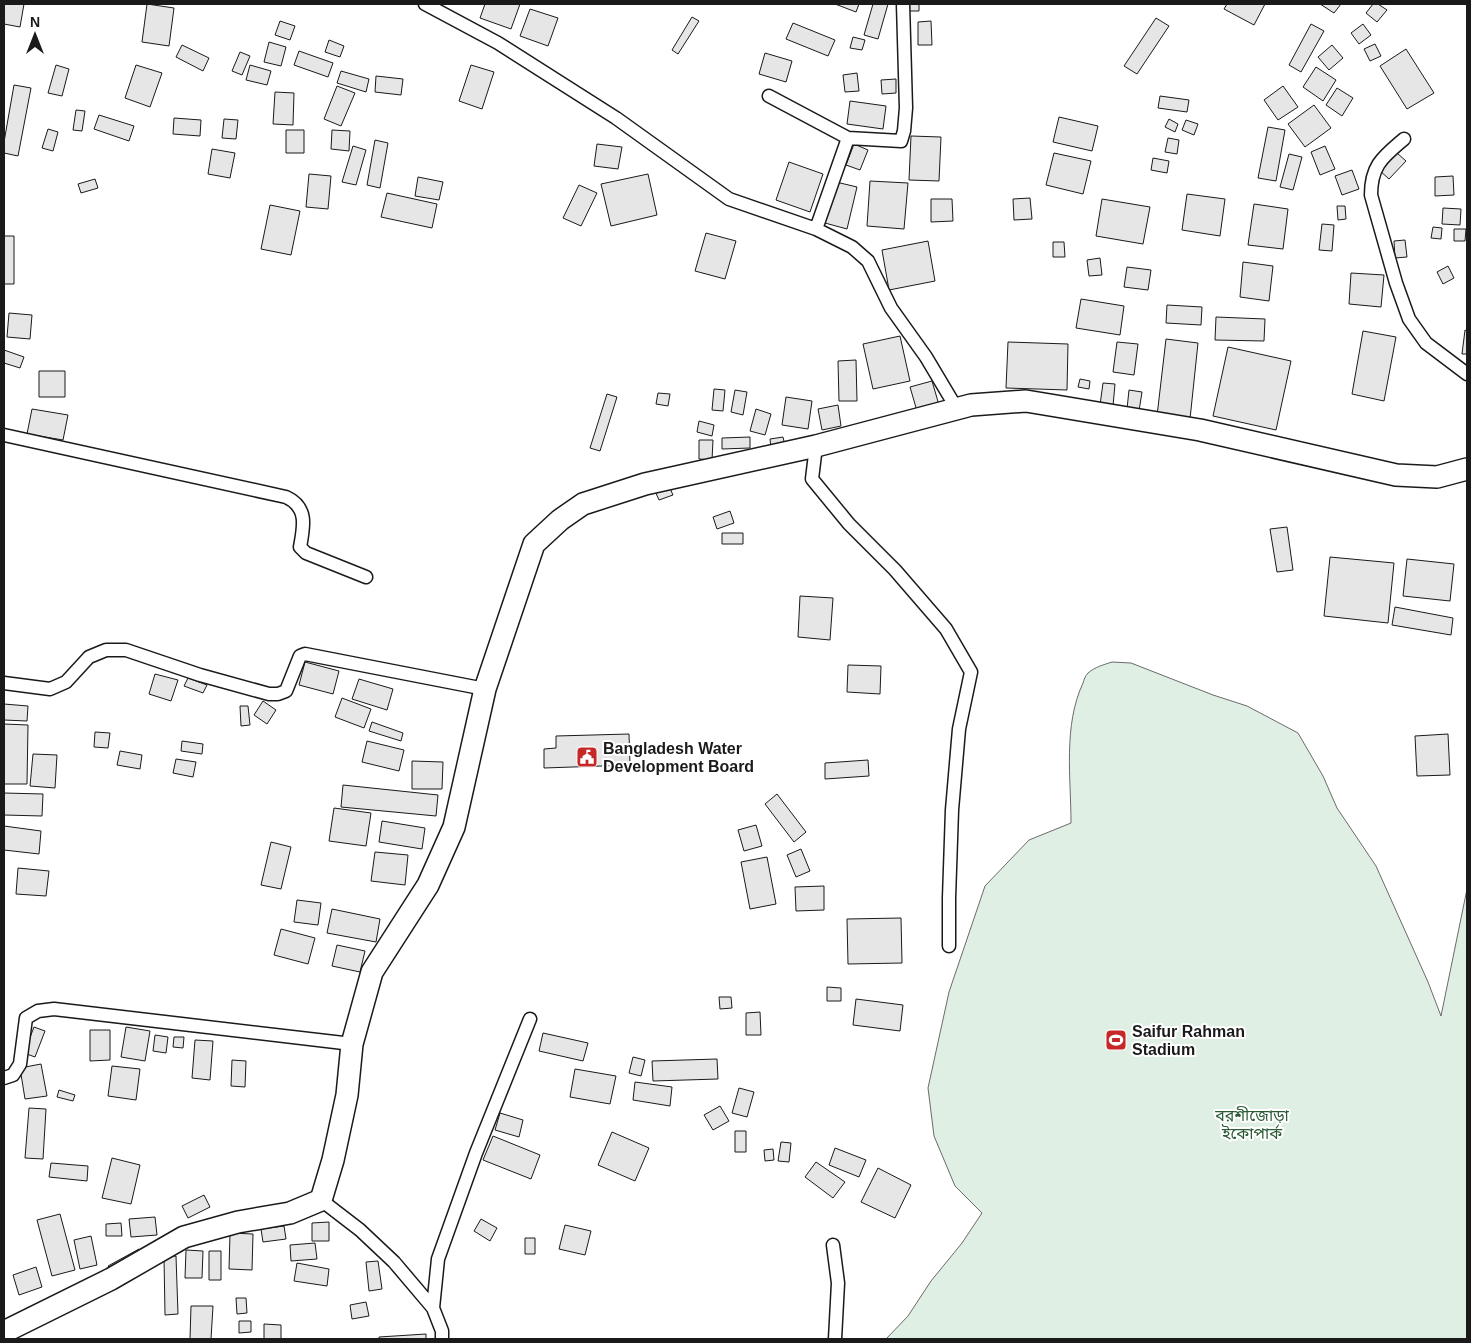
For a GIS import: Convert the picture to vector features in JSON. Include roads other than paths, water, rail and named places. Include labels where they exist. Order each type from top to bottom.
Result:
[{"type":"highway","points":[[4,1332],[111,1279],[184,1237],[238,1222],[290,1213],[321,1200],[333,1160],[346,1095],[352,1044],[372,972],[428,885],[454,827],[485,689],[534,544],[560,520],[583,504],[645,484],[816,446],[971,405],[1026,401],[1200,430],[1396,475],[1438,477],[1467,469]]},
{"type":"street","points":[[425,4],[498,43],[616,118],[729,199],[816,230],[852,247],[868,261],[891,308],[926,357],[956,409]]},
{"type":"street","points":[[769,96],[848,138],[901,141],[906,108],[903,4]]},
{"type":"street","points":[[816,230],[848,138]]},
{"type":"street","points":[[1404,140],[1381,159],[1371,180],[1371,195],[1396,283],[1409,320],[1426,343],[1467,374]]},
{"type":"street","points":[[4,435],[286,497],[296,502],[303,516],[300,547],[306,553],[366,577]]},
{"type":"street","points":[[816,446],[812,479],[849,524],[894,570],[946,629],[971,672],[959,729],[952,810],[949,946]]},
{"type":"street","points":[[4,683],[50,689],[66,682],[89,657],[106,650],[126,650],[200,675],[269,694],[278,694],[286,691],[300,656],[305,654],[485,689]]},
{"type":"street","points":[[4,1078],[13,1075],[20,1064],[26,1018],[38,1011],[54,1009],[352,1044]]},
{"type":"street","points":[[433,1308],[438,1259],[476,1153],[530,1019]]},
{"type":"street","points":[[321,1200],[360,1230],[387,1256],[433,1308],[442,1332],[442,1339]]},
{"type":"street","points":[[833,1245],[838,1283],[835,1339]]},
{"type":"place","name":"Bangladesh Water Development Board","points":[[587,757]]},
{"type":"place","name":"Saifur Rahman Stadium","points":[[1116,1040]]},
{"type":"park label","name":"বরশীজোড়া ইকোপার্ক","points":[[1252,1124]]}]
